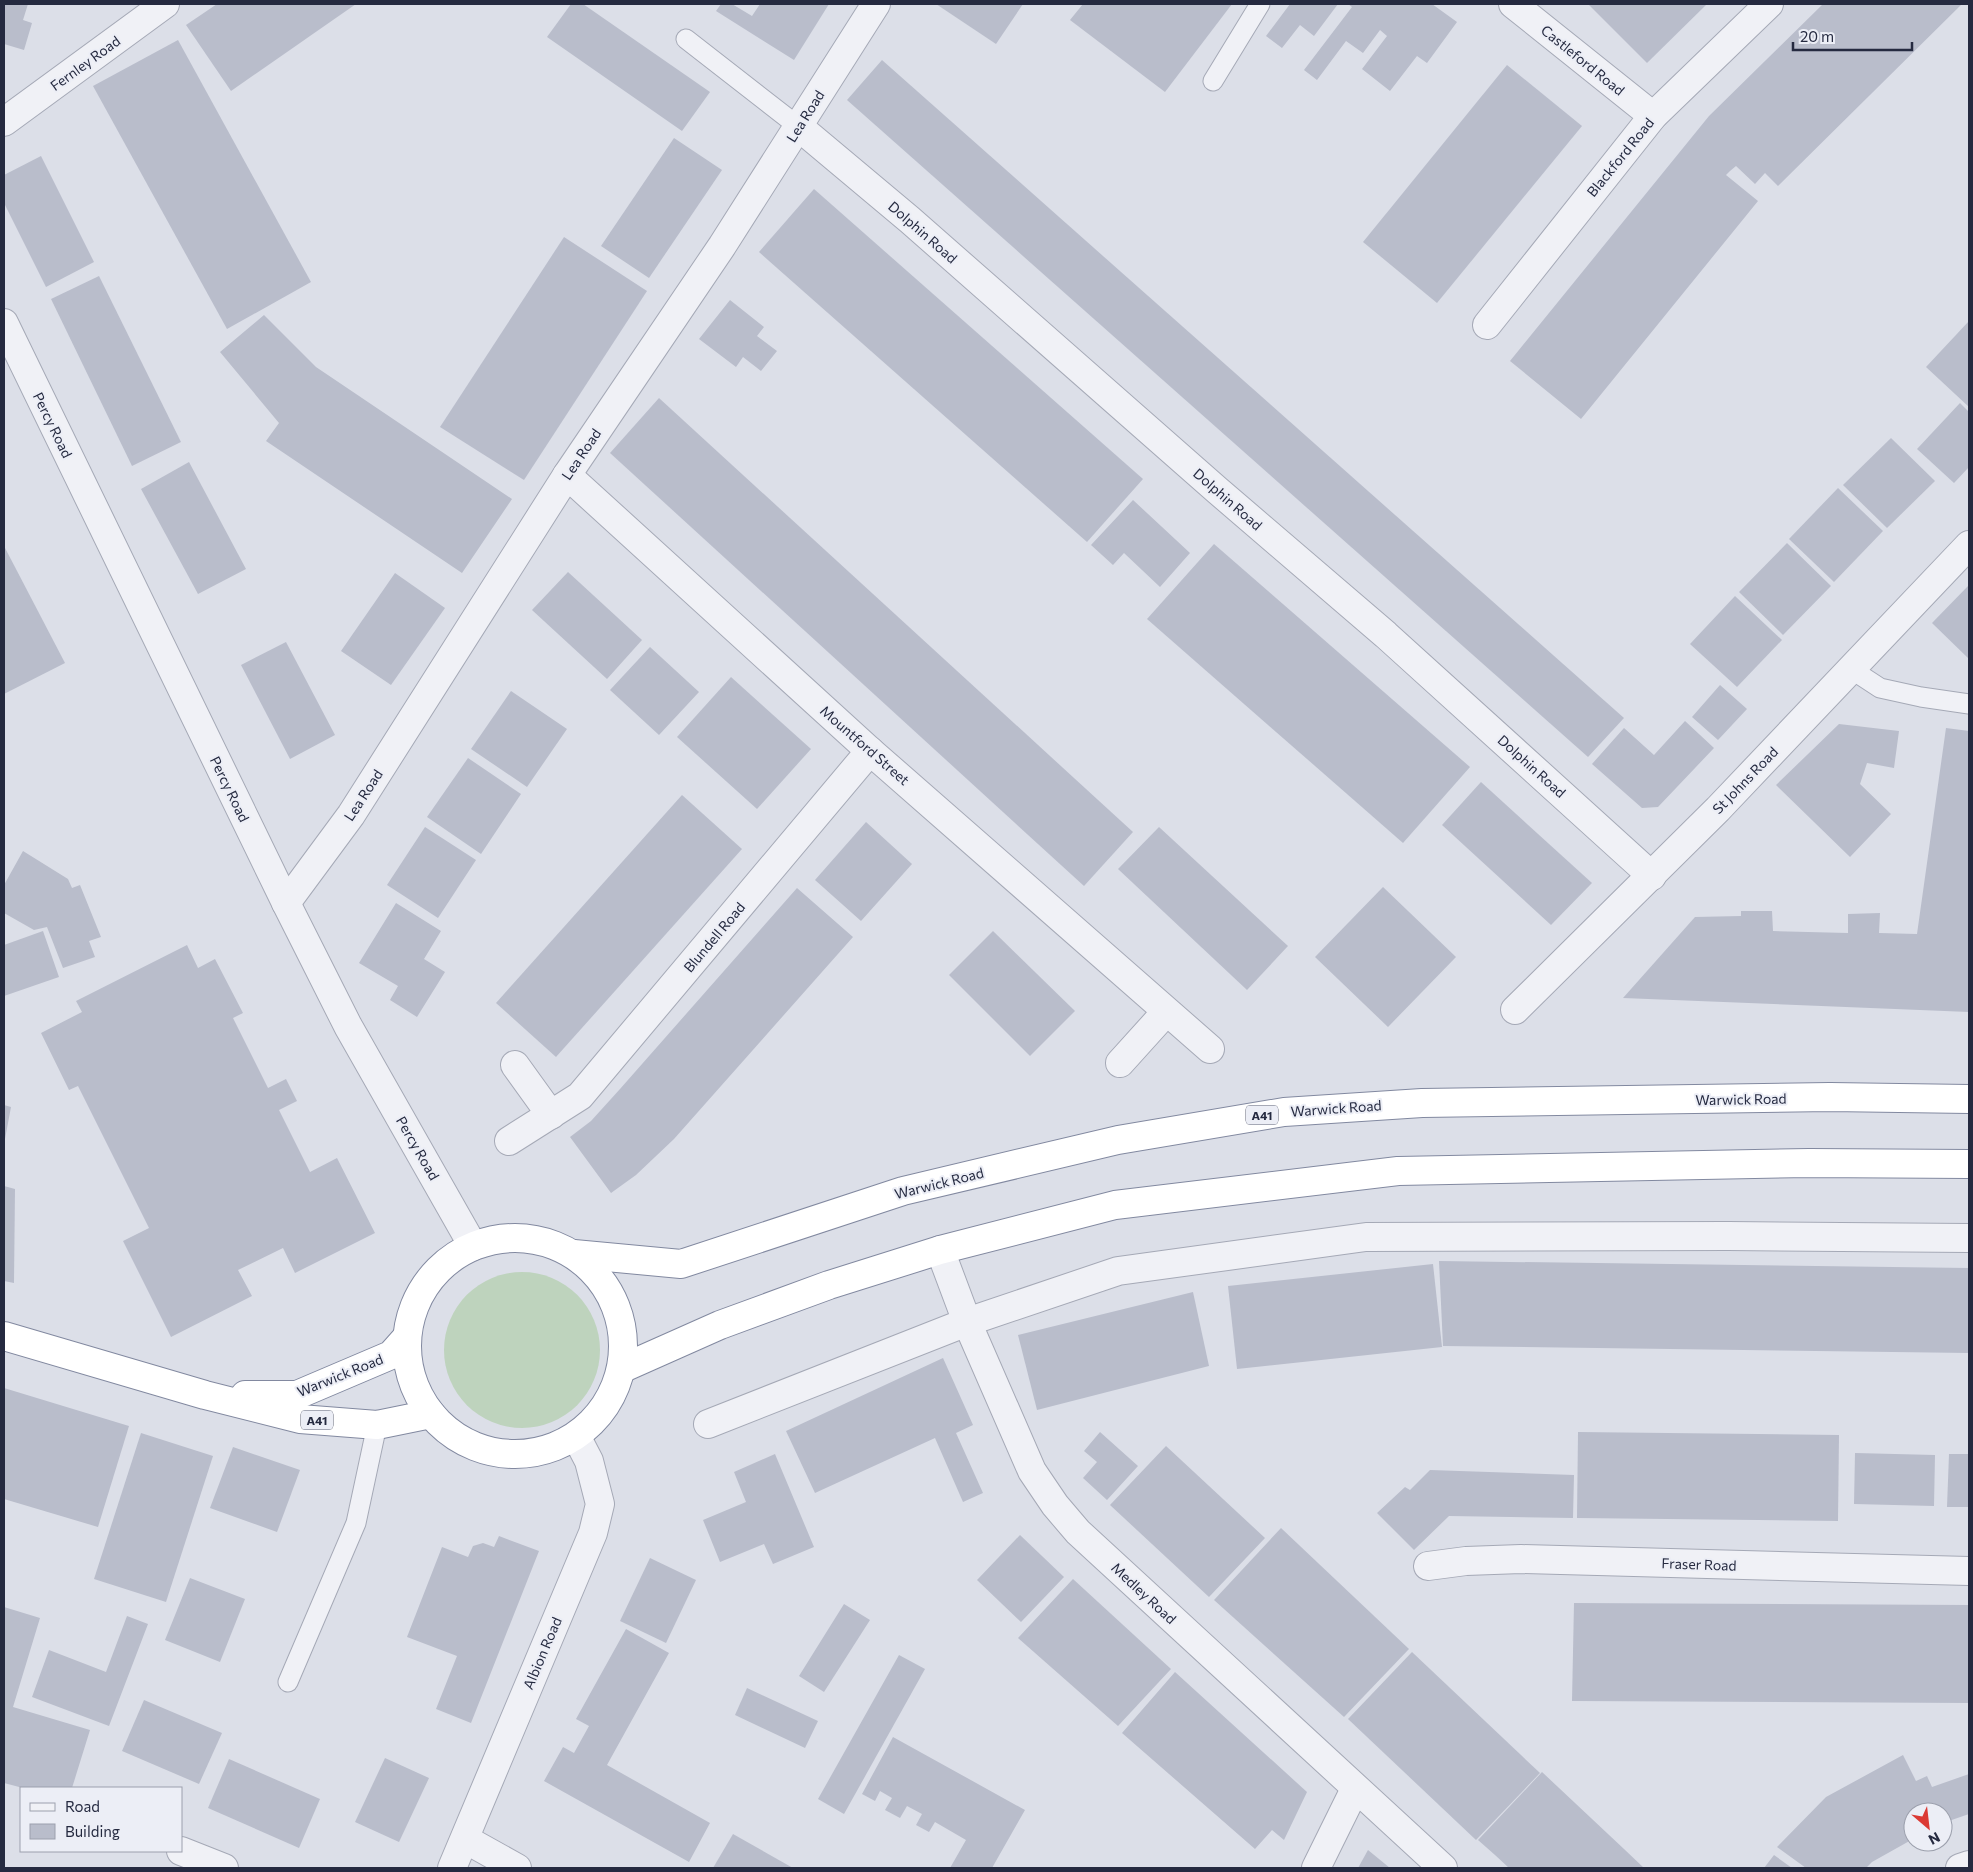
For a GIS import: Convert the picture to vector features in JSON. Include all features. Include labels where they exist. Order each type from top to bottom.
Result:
[{"type":"highway","name":"Warwick Road","points":[[574,1254],[681,1264],[903,1191],[1118,1140],[1284,1112],[1422,1103],[1830,1097],[1969,1099]]},
{"type":"highway","points":[[621,1369],[720,1325],[829,1285],[940,1250],[1115,1205],[1398,1171],[1809,1163],[1969,1164]]},
{"type":"highway","points":[[521,1237],[542,1240],[581,1257],[601,1279],[615,1303],[623,1334],[621,1369],[611,1397],[594,1420],[576,1436],[557,1446],[538,1451],[510,1454],[493,1452],[458,1438],[431,1414],[415,1388],[408,1366],[407,1337],[414,1306],[423,1288],[452,1257],[473,1246],[502,1238],[521,1237]]},
{"type":"highway","name":"Warwick Road","points":[[4,1336],[205,1395],[300,1419],[377,1425],[431,1414]]},
{"type":"highway","name":"Warwick Road","points":[[205,1395],[297,1395],[391,1354],[407,1337]]},
{"type":"street","name":"Fernley Road","points":[[4,122],[166,4]]},
{"type":"street","name":"Lea Road","points":[[286,903],[351,815],[567,475],[799,127],[876,4]]},
{"type":"street","name":"Castleford Road","points":[[1513,4],[1653,116]]},
{"type":"street","name":"Blackford Road","points":[[1487,326],[1653,116],[1769,4]]},
{"type":"street","name":"Dolphin Road","points":[[799,127],[910,220],[1217,490],[1386,635],[1652,876]]},
{"type":"street","name":"Percy Road","points":[[4,324],[286,903],[348,1026],[473,1246]]},
{"type":"street","name":"Mountford Street","points":[[567,475],[870,751],[1210,1049]]},
{"type":"street","name":"St Johns Road","points":[[1515,1010],[1652,876],[1969,545]]},
{"type":"street","name":"Blundell Road","points":[[509,1140],[580,1096],[870,751]]},
{"type":"street","points":[[1120,1063],[1166,1012]]},
{"type":"street","points":[[515,1065],[551,1115]]},
{"type":"street","points":[[708,1424],[967,1322],[1118,1271],[1366,1237],[1738,1236],[1969,1238]]},
{"type":"street","name":"Medley Road","points":[[940,1250],[967,1322],[1032,1471],[1055,1505],[1085,1539],[1443,1868]]},
{"type":"street","name":"Albion Road","points":[[452,1868],[593,1533],[600,1504],[589,1461],[576,1436]]},
{"type":"street","name":"Fraser Road","points":[[1428,1566],[1466,1561],[1521,1559],[1969,1571]]},
{"type":"street","points":[[1316,1868],[1355,1789]]},
{"type":"street","points":[[465,1839],[517,1868]]},
{"type":"street","points":[[182,1851],[224,1868]]},
{"type":"street","points":[[1960,1868],[1969,1865]]},
{"type":"lane","points":[[1213,81],[1260,4]]},
{"type":"lane","points":[[686,39],[799,127]]},
{"type":"lane","points":[[1851,669],[1880,688],[1921,697],[1969,704]]},
{"type":"lane","points":[[288,1682],[356,1523],[377,1425]]},
{"type":"green space","points":[[522,1272],[552,1278],[577,1295],[594,1320],[600,1350],[594,1380],[577,1405],[552,1422],[522,1428],[492,1422],[467,1405],[450,1380],[444,1350],[450,1320],[467,1295],[492,1278]]},
{"type":"building","points":[[4,4],[28,4],[23,20],[32,23],[24,50],[4,44]]},
{"type":"building","points":[[217,4],[356,4],[231,91],[186,25]]},
{"type":"building","points":[[571,4],[583,4],[710,92],[682,131],[547,37]]},
{"type":"building","points":[[721,4],[732,4],[752,16],[760,4],[829,4],[794,60],[716,11]]},
{"type":"building","points":[[936,4],[1023,4],[996,44]]},
{"type":"building","points":[[1083,4],[1232,4],[1165,92],[1070,20]]},
{"type":"building","points":[[1290,4],[1338,4],[1314,36],[1300,25],[1282,48],[1266,36]]},
{"type":"building","points":[[1348,4],[1432,4],[1457,22],[1427,63],[1417,56],[1390,91],[1362,69],[1387,36],[1380,30],[1363,53],[1346,41],[1317,80],[1304,70],[1352,7]]},
{"type":"building","points":[[1588,4],[1707,4],[1647,63]]},
{"type":"building","points":[[1823,4],[1962,4],[1778,186],[1765,173],[1755,184],[1736,166],[1726,175],[1758,201],[1581,419],[1510,361],[1709,116]]},
{"type":"building","points":[[178,40],[311,282],[227,329],[93,86]]},
{"type":"building","points":[[882,60],[1624,718],[1588,757],[847,100]]},
{"type":"building","points":[[1507,65],[1582,126],[1437,303],[1363,242]]},
{"type":"building","points":[[674,138],[722,170],[649,278],[601,246]]},
{"type":"building","points":[[41,156],[94,262],[46,287],[4,203],[4,175]]},
{"type":"building","points":[[814,189],[1143,479],[1087,542],[759,252]]},
{"type":"building","points":[[564,237],[647,291],[524,480],[440,427]]},
{"type":"building","points":[[99,276],[181,442],[132,466],[51,299]]},
{"type":"building","points":[[730,300],[764,327],[757,336],[777,351],[761,371],[743,357],[736,367],[699,339]]},
{"type":"building","points":[[264,315],[316,367],[512,499],[462,573],[266,441],[279,423],[220,352]]},
{"type":"building","points":[[1969,321],[1969,407],[1926,367]]},
{"type":"building","points":[[659,398],[1133,832],[1084,886],[610,453]]},
{"type":"building","points":[[1960,403],[1969,412],[1969,467],[1954,483],[1917,449]]},
{"type":"building","points":[[1891,438],[1935,481],[1887,528],[1843,485]]},
{"type":"building","points":[[189,462],[246,569],[198,594],[141,489]]},
{"type":"building","points":[[1838,488],[1883,531],[1834,582],[1789,539]]},
{"type":"building","points":[[1133,500],[1190,553],[1160,587],[1124,553],[1113,565],[1091,545]]},
{"type":"building","points":[[1787,543],[1831,586],[1783,635],[1739,592]]},
{"type":"building","points":[[1214,544],[1470,767],[1403,843],[1147,619]]},
{"type":"building","points":[[4,546],[65,663],[4,694]]},
{"type":"building","points":[[568,572],[642,640],[607,679],[532,610]]},
{"type":"building","points":[[395,573],[445,608],[391,685],[341,651]]},
{"type":"building","points":[[1969,585],[1969,659],[1932,623]]},
{"type":"building","points":[[1735,596],[1782,640],[1737,687],[1690,644]]},
{"type":"building","points":[[286,642],[335,735],[290,759],[241,665]]},
{"type":"building","points":[[650,647],[699,692],[659,735],[610,690]]},
{"type":"building","points":[[731,677],[811,749],[757,809],[677,737]]},
{"type":"building","points":[[1720,685],[1747,709],[1718,740],[1692,717]]},
{"type":"building","points":[[511,691],[567,729],[527,787],[471,749]]},
{"type":"building","points":[[1685,721],[1714,748],[1658,807],[1642,808],[1592,764],[1624,728],[1654,755]]},
{"type":"building","points":[[1839,724],[1899,731],[1894,768],[1867,763],[1860,784],[1891,814],[1850,857],[1776,785]]},
{"type":"building","points":[[1946,728],[1969,731],[1969,1012],[1623,998],[1695,917],[1741,916],[1741,911],[1772,911],[1773,931],[1848,933],[1848,914],[1880,913],[1879,933],[1917,934]]},
{"type":"building","points":[[468,758],[521,794],[481,854],[427,817]]},
{"type":"building","points":[[1481,782],[1592,883],[1551,925],[1442,825]]},
{"type":"building","points":[[682,795],[742,849],[556,1057],[496,1003]]},
{"type":"building","points":[[866,822],[912,864],[861,921],[815,880]]},
{"type":"building","points":[[425,827],[476,860],[438,918],[387,885]]},
{"type":"building","points":[[1159,827],[1288,946],[1247,990],[1118,869]]},
{"type":"building","points":[[23,851],[68,879],[72,888],[80,885],[101,937],[89,941],[95,957],[63,968],[47,927],[34,930],[4,913],[4,885]]},
{"type":"building","points":[[1383,887],[1456,957],[1388,1027],[1315,957]]},
{"type":"building","points":[[797,888],[853,937],[674,1139],[636,1175],[611,1193],[570,1137],[591,1121]]},
{"type":"building","points":[[396,903],[441,931],[424,959],[445,972],[417,1017],[390,1000],[398,986],[359,963]]},
{"type":"building","points":[[43,931],[59,977],[4,996],[4,945]]},
{"type":"building","points":[[993,931],[1075,1011],[1030,1056],[949,975]]},
{"type":"building","points":[[187,945],[198,968],[215,959],[243,1013],[233,1018],[268,1088],[286,1079],[297,1101],[279,1110],[310,1172],[337,1158],[375,1233],[295,1273],[283,1248],[238,1270],[252,1296],[171,1337],[123,1241],[149,1228],[78,1086],[69,1090],[41,1033],[82,1012],[76,1001]]},
{"type":"building","points":[[4,1105],[11,1107],[5,1139],[4,1139]]},
{"type":"building","points":[[4,1186],[15,1189],[14,1283],[4,1281]]},
{"type":"building","points":[[1439,1261],[1969,1268],[1969,1353],[1443,1346]]},
{"type":"building","points":[[1433,1264],[1442,1347],[1237,1369],[1228,1286]]},
{"type":"building","points":[[1193,1292],[1209,1366],[1037,1410],[1018,1335]]},
{"type":"building","points":[[943,1358],[973,1425],[956,1433],[983,1493],[963,1502],[935,1438],[815,1493],[786,1431]]},
{"type":"building","points":[[4,1388],[129,1426],[98,1527],[4,1499]]},
{"type":"building","points":[[1100,1432],[1138,1466],[1107,1500],[1083,1478],[1097,1462],[1084,1451]]},
{"type":"building","points":[[1578,1432],[1839,1435],[1838,1521],[1577,1518]]},
{"type":"building","points":[[141,1433],[213,1456],[166,1602],[94,1579]]},
{"type":"building","points":[[1166,1446],[1265,1538],[1209,1597],[1110,1505]]},
{"type":"building","points":[[233,1447],[300,1470],[277,1532],[210,1508]]},
{"type":"building","points":[[1855,1453],[1935,1455],[1934,1506],[1854,1504]]},
{"type":"building","points":[[775,1454],[814,1547],[773,1564],[764,1544],[720,1562],[703,1520],[746,1502],[734,1472]]},
{"type":"building","points":[[1949,1454],[1969,1454],[1969,1507],[1947,1507]]},
{"type":"building","points":[[1430,1470],[1574,1475],[1573,1518],[1449,1516],[1414,1550],[1377,1513],[1405,1487],[1410,1490]]},
{"type":"building","points":[[1281,1528],[1409,1649],[1344,1717],[1214,1600]]},
{"type":"building","points":[[1020,1535],[1064,1577],[1021,1622],[977,1580]]},
{"type":"building","points":[[499,1536],[539,1551],[471,1723],[436,1709],[457,1656],[407,1637],[442,1547],[468,1557],[473,1546],[483,1543],[494,1547]]},
{"type":"building","points":[[650,1558],[696,1580],[666,1643],[620,1621]]},
{"type":"building","points":[[190,1578],[245,1599],[220,1662],[165,1640]]},
{"type":"building","points":[[1073,1579],[1171,1669],[1118,1726],[1018,1638]]},
{"type":"building","points":[[1574,1603],[1969,1605],[1969,1703],[1572,1701]]},
{"type":"building","points":[[844,1604],[870,1620],[824,1692],[799,1676]]},
{"type":"building","points":[[4,1607],[40,1618],[13,1707],[90,1730],[72,1787],[20,1787],[4,1783]]},
{"type":"building","points":[[127,1616],[148,1624],[109,1726],[32,1697],[49,1650],[106,1672]]},
{"type":"building","points":[[626,1629],[669,1653],[607,1765],[710,1823],[689,1862],[544,1781],[563,1747],[574,1753],[589,1726],[576,1719]]},
{"type":"building","points":[[1412,1652],[1540,1773],[1476,1840],[1348,1719]]},
{"type":"building","points":[[899,1655],[925,1669],[844,1814],[818,1799]]},
{"type":"building","points":[[1175,1672],[1307,1792],[1284,1840],[1272,1830],[1255,1849],[1122,1733]]},
{"type":"building","points":[[747,1688],[818,1721],[805,1748],[735,1715]]},
{"type":"building","points":[[144,1700],[222,1733],[199,1784],[122,1751]]},
{"type":"building","points":[[893,1737],[1025,1810],[992,1868],[950,1868],[966,1840],[935,1822],[929,1832],[916,1825],[922,1814],[907,1806],[900,1818],[885,1810],[892,1798],[880,1791],[875,1801],[862,1794]]},
{"type":"building","points":[[1903,1755],[1916,1781],[1927,1776],[1932,1787],[1969,1774],[1969,1814],[1953,1820],[1953,1802],[1903,1802],[1903,1845],[1872,1862],[1866,1868],[1806,1868],[1777,1847],[1826,1797]]},
{"type":"building","points":[[385,1758],[429,1778],[399,1842],[355,1822]]},
{"type":"building","points":[[229,1759],[320,1799],[299,1848],[208,1808]]},
{"type":"building","points":[[1542,1772],[1644,1868],[1509,1868],[1478,1840]]},
{"type":"building","points":[[733,1834],[793,1868],[713,1868]]},
{"type":"building","points":[[1368,1850],[1390,1868],[1358,1868]]},
{"type":"building","points":[[1774,1855],[1792,1868],[1764,1868]]}]
